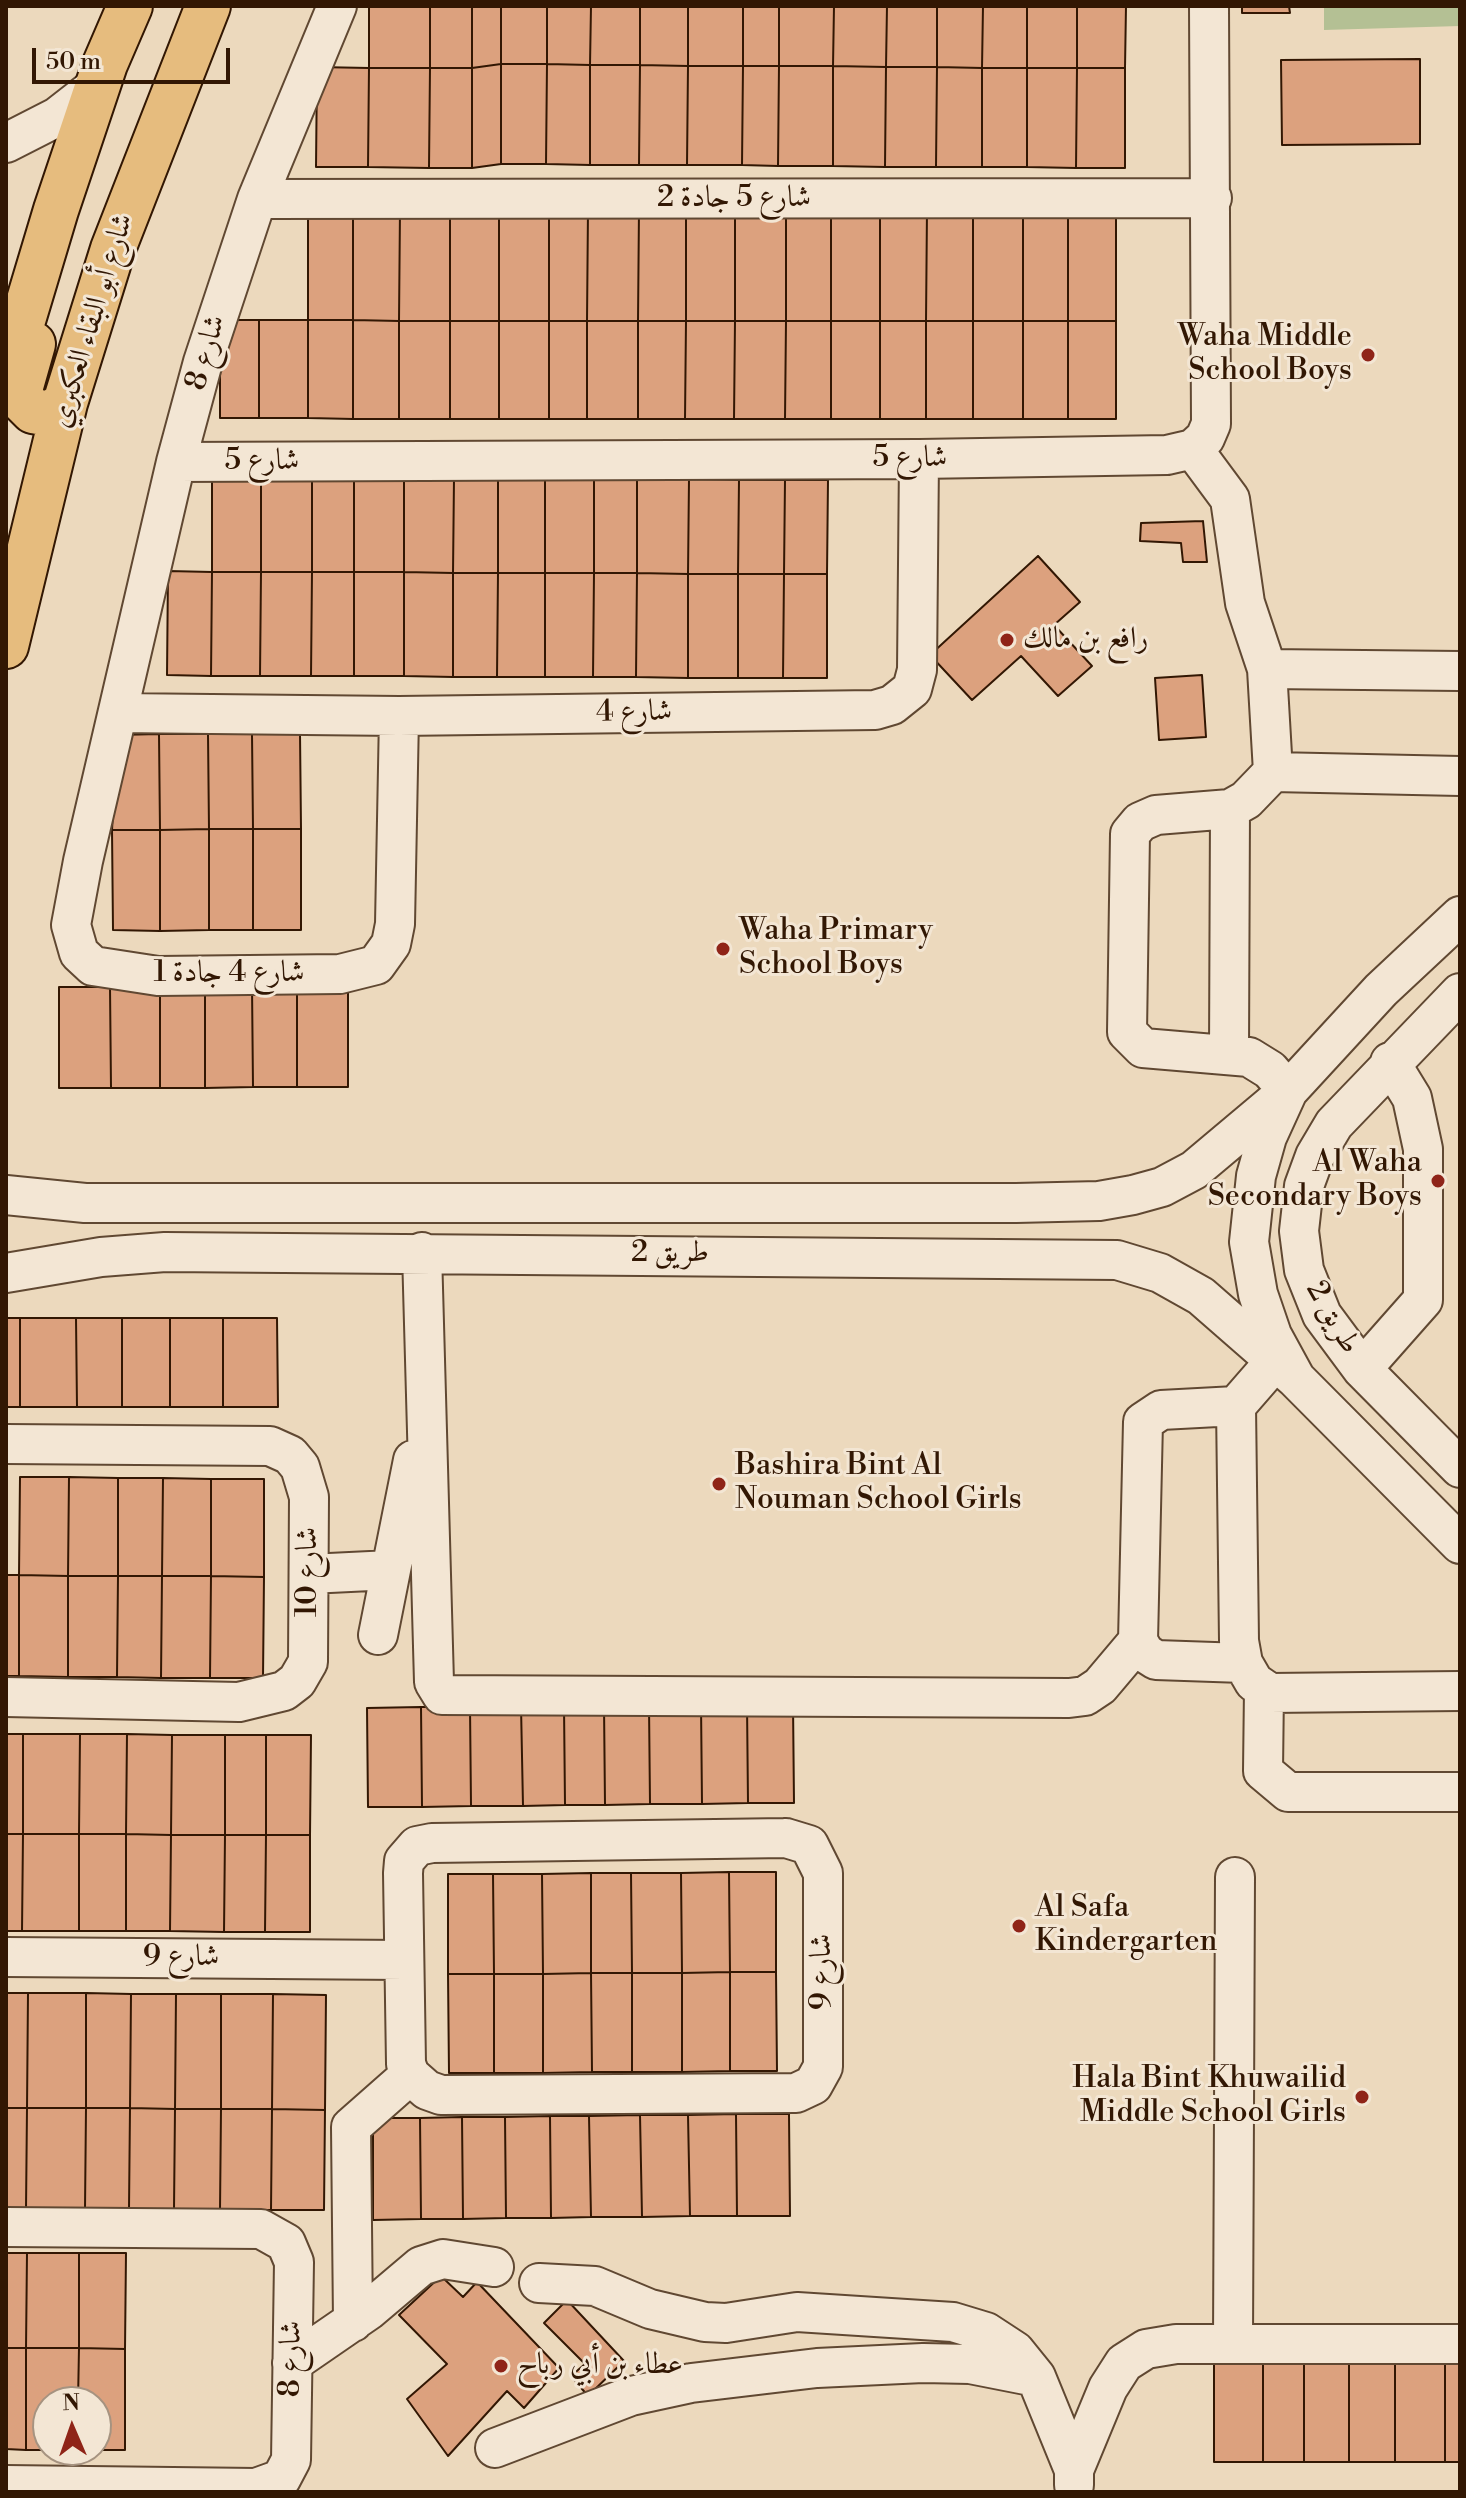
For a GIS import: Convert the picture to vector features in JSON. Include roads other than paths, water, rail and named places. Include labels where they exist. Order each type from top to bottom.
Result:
[{"type":"main road","points":[[10,343],[98,85],[130,6]]},
{"type":"main road","name":"شارع أبو البقاء العكبري","points":[[6,646],[65,403],[113,249],[208,6]]},
{"type":"main road","points":[[56,210],[60,245],[20,390],[23,401],[33,411],[50,414],[65,403]]},
{"type":"street","name":"شارع 8","points":[[118,713],[176,462],[203,362],[257,199],[337,6]]},
{"type":"street","points":[[1209,6],[1211,424],[1205,438],[1193,449],[1230,499],[1245,603],[1267,669],[1273,772]]},
{"type":"street","points":[[6,143],[37,130],[98,85]]},
{"type":"street","name":"شارع 5 جادة 2","points":[[257,199],[1212,198]]},
{"type":"street","name":"شارع 5","points":[[176,462],[919,459],[1167,455],[1193,449]]},
{"type":"street","name":"شارع 4","points":[[118,713],[399,716],[875,710],[892,705],[912,689],[917,670],[919,459]]},
{"type":"street","points":[[1267,669],[1460,671]]},
{"type":"street","name":"شارع 4 جادة 1","points":[[118,713],[71,925],[79,953],[93,966],[158,976],[340,974],[376,965],[391,944],[395,924],[399,716]]},
{"type":"street","points":[[1288,1091],[1258,1061],[1229,1053],[1143,1048],[1127,1032],[1130,834],[1140,822],[1156,815],[1230,809],[1246,800],[1273,772],[1460,776]]},
{"type":"street","points":[[1229,1053],[1230,809]]},
{"type":"street","points":[[1457,918],[1450,941],[1452,954],[1460,960]]},
{"type":"street","name":"طريق 2","points":[[6,1195],[85,1203],[1099,1201],[1162,1187],[1194,1170],[1288,1091],[1381,990],[1457,918]]},
{"type":"street","points":[[1381,990],[1399,989],[1413,995],[1423,1008],[1424,1028]]},
{"type":"street","name":"طريق 2","points":[[1460,993],[1390,1062],[1334,1124],[1315,1156],[1304,1186],[1299,1231],[1304,1270],[1322,1315],[1362,1369],[1460,1468]]},
{"type":"street","points":[[1362,1369],[1423,1300],[1423,1149],[1412,1098],[1390,1062]]},
{"type":"street","name":"طريق 2","points":[[1286,1370],[1258,1294],[1249,1242],[1256,1176],[1267,1137],[1288,1091]]},
{"type":"street","points":[[494,1252],[476,1242],[474,1232],[477,1214],[495,1200]]},
{"type":"street","points":[[1016,1203],[1032,1213],[1040,1231],[1038,1241],[1016,1256]]},
{"type":"street","name":"طريق 2","points":[[6,1273],[101,1257],[165,1252],[1016,1256],[1117,1260],[1150,1269],[1211,1303],[1286,1370],[1460,1544]]},
{"type":"street","points":[[422,1252],[434,1682],[442,1695],[1069,1698],[1085,1696],[1100,1686],[1138,1641]]},
{"type":"street","points":[[1286,1370],[1236,1406],[1161,1410],[1143,1422],[1138,1641],[1145,1653],[1156,1660],[1254,1676],[1270,1693],[1460,1691]]},
{"type":"street","points":[[378,1635],[426,1395]]},
{"type":"street","points":[[1236,1406],[1239,1641],[1254,1676],[1263,1771],[1288,1792],[1460,1792]]},
{"type":"street","points":[[1385,1472],[1414,1477],[1426,1466],[1422,1433]]},
{"type":"street","name":"شارع 10","points":[[6,1444],[256,1444],[281,1450],[290,1455],[306,1478],[309,1574],[308,1662],[297,1681],[284,1691],[239,1702],[6,1697]]},
{"type":"street","points":[[309,1574],[391,1570]]},
{"type":"street","name":"شارع 9","points":[[786,1838],[809,1845],[823,1873],[823,2067],[819,2078],[807,2089],[796,2093],[441,2095],[427,2090],[410,2075],[406,2064],[404,1960],[404,1861],[417,1846],[786,1838]]},
{"type":"street","points":[[1233,2343],[1235,1877]]},
{"type":"street","name":"شارع 9","points":[[6,1957],[404,1960]]},
{"type":"street","points":[[353,2322],[351,2127],[410,2075]]},
{"type":"street","name":"شارع 8","points":[[6,2227],[261,2229],[286,2243],[294,2262],[291,2460],[288,2471],[272,2485],[256,2488],[6,2485]]},
{"type":"street","points":[[292,2363],[353,2322],[412,2272],[430,2262],[443,2259],[494,2267]]},
{"type":"street","points":[[539,2283],[595,2286],[650,2309],[705,2322],[726,2323],[797,2312],[953,2322],[986,2332],[1015,2351],[1036,2377],[1074,2481]]},
{"type":"street","points":[[1074,2481],[1108,2388],[1124,2363],[1146,2349],[1176,2344],[1233,2343],[1460,2344]]},
{"type":"street","points":[[495,2448],[631,2396],[691,2383],[817,2368],[923,2363],[970,2364],[1036,2377]]},
{"type":"place","name":"Waha Middle School Boys","points":[[1368,355]]},
{"type":"place","name":"رافع بن مالك","points":[[1007,640]]},
{"type":"place","name":"Waha Primary School Boys","points":[[723,949]]},
{"type":"place","name":"Al Waha Secondary Boys","points":[[1438,1181]]},
{"type":"place","name":"Bashira Bint Al Nouman School Girls","points":[[719,1484]]},
{"type":"place","name":"Al Safa Kindergarten","points":[[1019,1926]]},
{"type":"place","name":"Hala Bint Khuwailid Middle School Girls","points":[[1362,2097]]},
{"type":"place","name":"عطاء بن أبي رباح","points":[[501,2366]]}]
